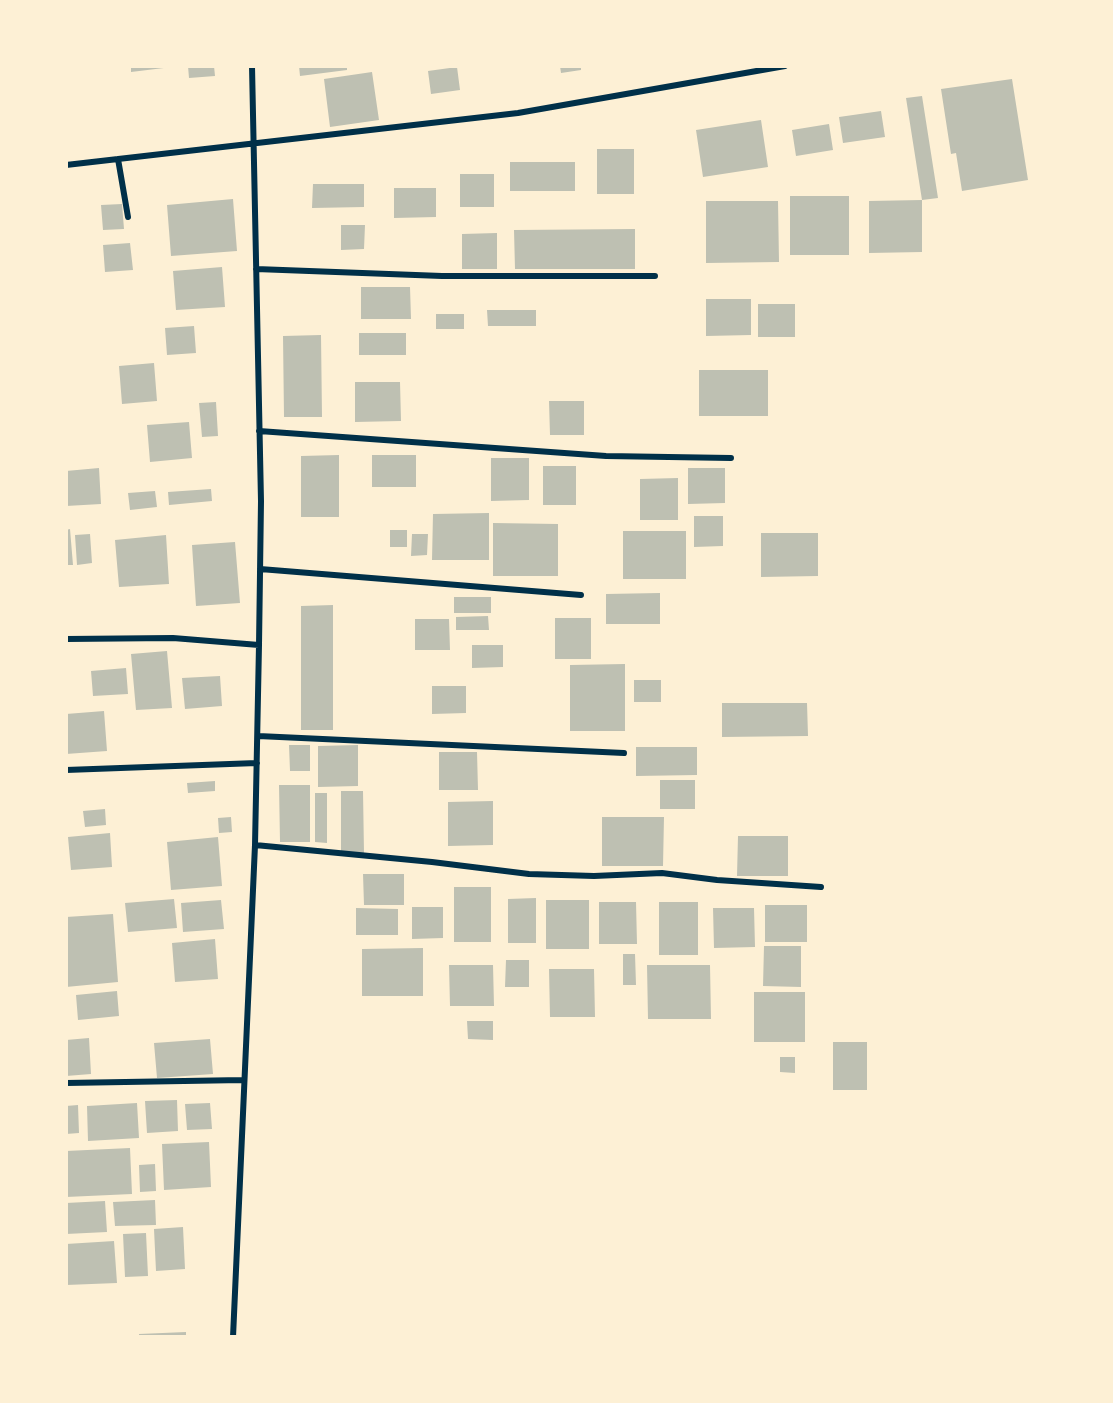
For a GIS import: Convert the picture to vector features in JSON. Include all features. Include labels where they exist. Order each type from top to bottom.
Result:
[{"type":"street","points":[[233,1337],[258,736],[259,431],[252,66]]},
{"type":"street","points":[[66,165],[518,112],[785,66]]},
{"type":"street","points":[[118,159],[129,217]]},
{"type":"street","points":[[256,269],[442,276],[655,276]]},
{"type":"street","points":[[259,431],[606,456],[731,458]]},
{"type":"street","points":[[260,569],[581,595]]},
{"type":"street","points":[[66,639],[172,639],[259,645]]},
{"type":"street","points":[[258,736],[624,753]]},
{"type":"street","points":[[66,770],[257,763]]},
{"type":"street","points":[[255,845],[529,874],[594,876],[662,873],[717,880],[821,887]]},
{"type":"street","points":[[66,1083],[243,1080]]},
{"type":"building","points":[[131,66],[172,66],[172,67],[131,72]]},
{"type":"building","points":[[188,66],[214,66],[215,76],[189,78]]},
{"type":"building","points":[[299,66],[347,66],[347,70],[300,76]]},
{"type":"building","points":[[560,66],[581,66],[581,70],[561,73]]},
{"type":"building","points":[[457,67],[460,90],[431,94],[428,71]]},
{"type":"building","points":[[372,72],[379,120],[330,127],[324,79]]},
{"type":"building","points":[[1012,79],[1028,180],[962,191],[956,153],[951,154],[941,89]]},
{"type":"building","points":[[922,96],[938,198],[922,200],[906,98]]},
{"type":"building","points":[[881,111],[885,137],[843,143],[839,117]]},
{"type":"building","points":[[761,120],[768,167],[703,177],[696,130]]},
{"type":"building","points":[[829,124],[833,150],[796,156],[792,130]]},
{"type":"building","points":[[597,149],[634,149],[634,194],[597,194]]},
{"type":"building","points":[[510,162],[575,162],[575,191],[510,191]]},
{"type":"building","points":[[460,174],[494,174],[494,207],[460,207]]},
{"type":"building","points":[[313,184],[364,184],[364,207],[312,208]]},
{"type":"building","points":[[394,188],[436,188],[436,217],[394,218]]},
{"type":"building","points":[[790,196],[849,196],[849,255],[790,255]]},
{"type":"building","points":[[233,199],[237,251],[171,256],[167,205]]},
{"type":"building","points":[[922,200],[922,252],[869,253],[869,201]]},
{"type":"building","points":[[706,201],[778,201],[779,262],[706,263]]},
{"type":"building","points":[[122,204],[124,229],[103,230],[101,205]]},
{"type":"building","points":[[341,225],[365,225],[364,249],[341,250]]},
{"type":"building","points":[[635,229],[635,269],[515,269],[514,230]]},
{"type":"building","points":[[497,233],[497,269],[462,269],[462,234]]},
{"type":"building","points":[[130,243],[133,270],[105,272],[103,245]]},
{"type":"building","points":[[222,267],[225,307],[176,310],[173,271]]},
{"type":"building","points":[[361,287],[410,287],[411,319],[361,319]]},
{"type":"building","points":[[706,299],[751,299],[751,335],[706,336]]},
{"type":"building","points":[[758,304],[795,304],[795,337],[758,337]]},
{"type":"building","points":[[487,310],[536,310],[536,326],[488,326]]},
{"type":"building","points":[[436,314],[464,314],[464,329],[436,329]]},
{"type":"building","points":[[194,326],[196,353],[167,355],[165,328]]},
{"type":"building","points":[[359,333],[406,333],[406,355],[359,355]]},
{"type":"building","points":[[321,335],[322,417],[284,417],[283,336]]},
{"type":"building","points":[[154,363],[157,401],[122,404],[119,366]]},
{"type":"building","points":[[699,370],[768,370],[768,416],[699,416]]},
{"type":"building","points":[[355,382],[400,382],[401,421],[355,422]]},
{"type":"building","points":[[549,401],[584,401],[584,435],[550,435]]},
{"type":"building","points":[[216,402],[218,436],[202,437],[199,403]]},
{"type":"building","points":[[189,422],[192,458],[150,462],[147,425]]},
{"type":"building","points":[[339,455],[339,517],[301,517],[301,456]]},
{"type":"building","points":[[372,455],[416,455],[416,487],[372,487]]},
{"type":"building","points":[[491,458],[529,458],[529,500],[491,501]]},
{"type":"building","points":[[543,466],[576,466],[576,505],[543,505]]},
{"type":"building","points":[[99,468],[101,504],[66,506],[66,471]]},
{"type":"building","points":[[688,468],[725,468],[725,503],[688,504]]},
{"type":"building","points":[[678,478],[678,520],[640,520],[640,479]]},
{"type":"building","points":[[211,489],[212,501],[169,505],[168,492]]},
{"type":"building","points":[[155,491],[157,507],[130,510],[128,493]]},
{"type":"building","points":[[489,513],[489,560],[432,560],[433,514]]},
{"type":"building","points":[[694,516],[723,516],[723,546],[694,547]]},
{"type":"building","points":[[493,523],[558,524],[558,576],[493,576]]},
{"type":"building","points":[[70,529],[73,565],[66,565],[66,530]]},
{"type":"building","points":[[390,530],[407,530],[407,547],[390,547]]},
{"type":"building","points":[[623,531],[686,531],[686,579],[623,579]]},
{"type":"building","points":[[761,533],[818,533],[818,576],[761,577]]},
{"type":"building","points":[[90,534],[92,563],[77,565],[75,535]]},
{"type":"building","points":[[412,534],[428,534],[427,555],[411,556]]},
{"type":"building","points":[[166,535],[169,584],[119,587],[115,540]]},
{"type":"building","points":[[235,542],[240,603],[196,606],[192,545]]},
{"type":"building","points":[[660,593],[660,624],[606,624],[606,594]]},
{"type":"building","points":[[454,597],[491,597],[491,613],[454,613]]},
{"type":"building","points":[[333,605],[333,730],[301,730],[301,606]]},
{"type":"building","points":[[488,616],[489,630],[456,630],[456,617]]},
{"type":"building","points":[[555,618],[591,618],[591,659],[555,659]]},
{"type":"building","points":[[415,619],[449,619],[450,650],[415,650]]},
{"type":"building","points":[[472,645],[503,645],[503,667],[472,668]]},
{"type":"building","points":[[167,651],[172,708],[136,710],[131,654]]},
{"type":"building","points":[[625,664],[625,731],[570,731],[570,665]]},
{"type":"building","points":[[126,668],[128,694],[93,696],[91,671]]},
{"type":"building","points":[[220,676],[222,706],[185,709],[182,678]]},
{"type":"building","points":[[634,680],[661,680],[661,702],[634,702]]},
{"type":"building","points":[[432,686],[466,686],[466,713],[432,714]]},
{"type":"building","points":[[722,703],[807,703],[808,736],[722,737]]},
{"type":"building","points":[[104,711],[107,751],[66,754],[66,714]]},
{"type":"building","points":[[289,745],[310,745],[310,771],[290,771]]},
{"type":"building","points":[[358,745],[358,786],[318,787],[318,746]]},
{"type":"building","points":[[636,747],[697,747],[697,775],[636,776]]},
{"type":"building","points":[[439,752],[477,752],[478,790],[439,790]]},
{"type":"building","points":[[660,780],[695,780],[695,809],[660,809]]},
{"type":"building","points":[[215,781],[215,791],[188,793],[187,783]]},
{"type":"building","points":[[279,785],[310,785],[310,842],[280,842]]},
{"type":"building","points":[[341,791],[363,791],[364,853],[341,853]]},
{"type":"building","points":[[315,793],[327,793],[327,843],[315,842]]},
{"type":"building","points":[[493,801],[493,845],[448,846],[448,802]]},
{"type":"building","points":[[105,809],[106,825],[85,827],[83,811]]},
{"type":"building","points":[[231,817],[232,832],[219,833],[218,818]]},
{"type":"building","points":[[602,817],[664,817],[663,866],[602,866]]},
{"type":"building","points":[[110,833],[112,867],[71,870],[68,837]]},
{"type":"building","points":[[738,836],[788,836],[788,876],[737,876]]},
{"type":"building","points":[[218,837],[222,886],[171,890],[167,842]]},
{"type":"building","points":[[363,874],[404,874],[404,905],[364,905]]},
{"type":"building","points":[[454,887],[491,887],[491,942],[454,942]]},
{"type":"building","points":[[536,898],[536,943],[508,943],[508,899]]},
{"type":"building","points":[[174,899],[177,928],[128,932],[125,903]]},
{"type":"building","points":[[221,900],[224,929],[183,932],[181,903]]},
{"type":"building","points":[[546,900],[589,900],[589,949],[546,949]]},
{"type":"building","points":[[599,902],[636,902],[637,944],[599,944]]},
{"type":"building","points":[[659,902],[698,902],[698,955],[659,955]]},
{"type":"building","points":[[765,905],[807,905],[807,942],[765,942]]},
{"type":"building","points":[[412,907],[443,907],[443,938],[412,939]]},
{"type":"building","points":[[356,908],[398,909],[398,935],[356,935]]},
{"type":"building","points":[[713,908],[754,908],[755,947],[714,948]]},
{"type":"building","points":[[113,914],[118,982],[66,987],[66,917]]},
{"type":"building","points":[[215,939],[218,979],[175,982],[172,943]]},
{"type":"building","points":[[764,946],[801,946],[801,987],[763,986]]},
{"type":"building","points":[[423,948],[423,996],[362,996],[362,949]]},
{"type":"building","points":[[623,954],[635,954],[636,985],[623,985]]},
{"type":"building","points":[[506,960],[529,960],[529,987],[505,987]]},
{"type":"building","points":[[449,965],[493,965],[494,1006],[450,1006]]},
{"type":"building","points":[[647,965],[710,965],[711,1019],[648,1019]]},
{"type":"building","points":[[549,969],[594,969],[595,1017],[550,1017]]},
{"type":"building","points":[[117,991],[119,1016],[78,1020],[76,995]]},
{"type":"building","points":[[754,992],[805,992],[805,1042],[754,1042]]},
{"type":"building","points":[[467,1021],[493,1021],[493,1040],[468,1039]]},
{"type":"building","points":[[89,1038],[91,1074],[66,1076],[66,1040]]},
{"type":"building","points":[[210,1039],[213,1074],[157,1078],[154,1043]]},
{"type":"building","points":[[833,1042],[867,1042],[867,1090],[833,1090]]},
{"type":"building","points":[[780,1057],[795,1057],[795,1073],[780,1072]]},
{"type":"building","points":[[177,1100],[178,1131],[147,1133],[145,1101]]},
{"type":"building","points":[[137,1103],[139,1138],[88,1141],[87,1106]]},
{"type":"building","points":[[210,1103],[212,1129],[187,1130],[185,1104]]},
{"type":"building","points":[[78,1105],[79,1133],[66,1134],[66,1106]]},
{"type":"building","points":[[209,1142],[211,1187],[164,1190],[162,1144]]},
{"type":"building","points":[[130,1148],[132,1194],[66,1197],[66,1151]]},
{"type":"building","points":[[155,1164],[156,1191],[140,1192],[139,1165]]},
{"type":"building","points":[[155,1200],[156,1225],[115,1226],[113,1202]]},
{"type":"building","points":[[105,1201],[107,1232],[66,1234],[66,1203]]},
{"type":"building","points":[[183,1227],[185,1269],[156,1271],[154,1229]]},
{"type":"building","points":[[146,1233],[148,1276],[125,1277],[123,1234]]},
{"type":"building","points":[[114,1241],[117,1283],[66,1285],[66,1244]]},
{"type":"building","points":[[186,1332],[186,1337],[139,1337],[139,1334]]}]
